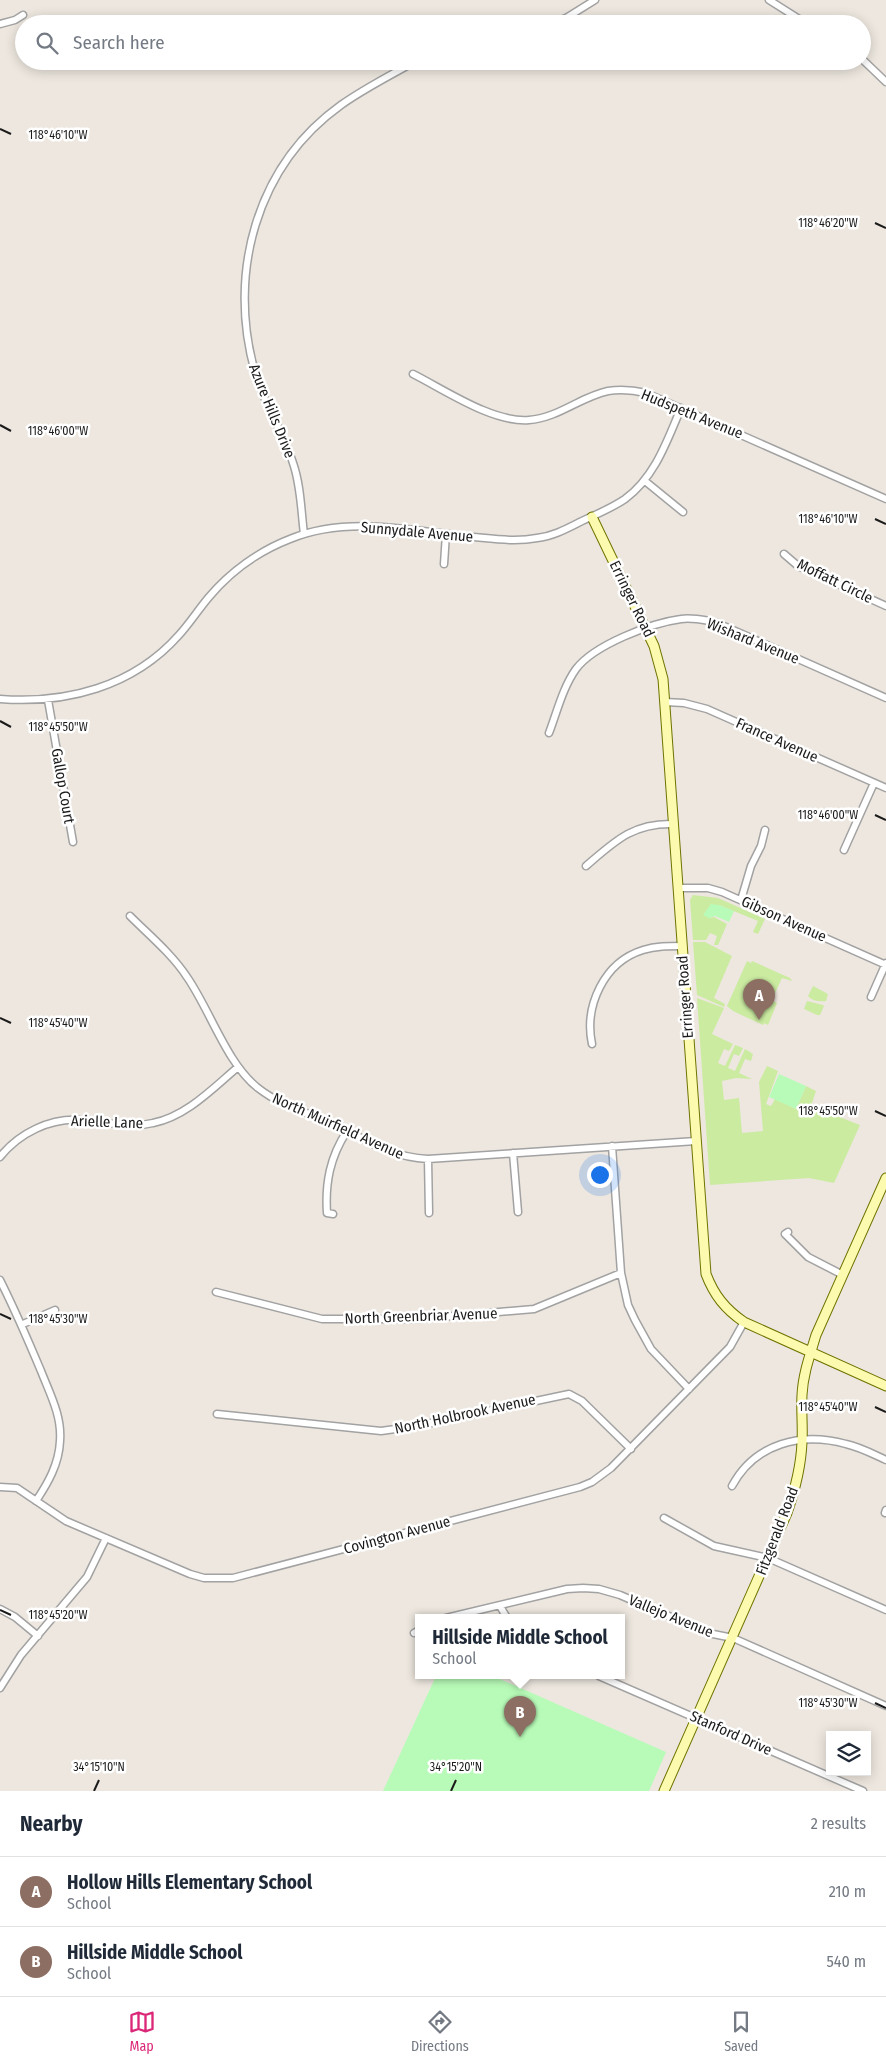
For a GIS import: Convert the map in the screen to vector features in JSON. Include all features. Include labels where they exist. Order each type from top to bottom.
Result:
[{"type":"street","points":[[571,15],[595,0]]},
{"type":"street","points":[[769,0],[793,15]]},
{"type":"street","points":[[0,24],[15,20]]},
{"type":"street","points":[[871,66],[886,82]]},
{"type":"street","name":"Azure Hills Drive","points":[[304,534],[294,466],[258,381],[248,345],[244,317],[244,282],[249,246],[259,212],[275,179],[293,152],[315,127],[340,106],[400,70]]},
{"type":"street","name":"Hudspeth Avenue","points":[[413,374],[489,413],[512,420],[545,418],[596,395],[618,390],[646,393],[886,499]]},
{"type":"street","name":"Sunnydale Avenue","points":[[0,699],[48,700],[96,690],[119,680],[141,668],[160,654],[178,636],[226,578],[268,549],[304,534],[351,526],[504,540],[538,538],[555,534],[624,500],[645,481],[656,465],[681,408]]},
{"type":"street","points":[[645,481],[683,512]]},
{"type":"street","name":"Erringer Road","points":[[592,517],[646,628],[660,662],[665,702],[706,1274],[720,1302],[744,1322],[886,1386]]},
{"type":"street","points":[[444,564],[446,534]]},
{"type":"street","name":"Moffatt Circle","points":[[784,554],[798,566],[886,606]]},
{"type":"street","name":"Wishard Avenue","points":[[549,733],[570,678],[583,661],[602,647],[646,628],[682,619],[715,622],[886,698]]},
{"type":"street","name":"Gallop Court","points":[[48,700],[73,842]]},
{"type":"street","name":"France Avenue","points":[[665,702],[684,703],[707,709],[886,788]]},
{"type":"street","points":[[844,850],[874,783]]},
{"type":"street","points":[[586,866],[615,841],[629,832],[649,825],[674,824]]},
{"type":"street","points":[[741,900],[748,874],[761,846],[765,830]]},
{"type":"street","name":"Gibson Avenue","points":[[678,888],[708,888],[741,900],[886,964]]},
{"type":"street","name":"North Muirfield Avenue","points":[[130,916],[187,976],[238,1066],[247,1078],[266,1095],[287,1106],[318,1117],[392,1154],[428,1159],[696,1140]]},
{"type":"street","points":[[592,1044],[589,1024],[592,1005],[599,988],[610,972],[624,959],[642,950],[660,946],[682,946]]},
{"type":"street","points":[[871,997],[886,964]]},
{"type":"street","name":"Arielle Lane","points":[[0,1156],[30,1131],[53,1123],[80,1120],[140,1125],[165,1120],[189,1107],[238,1066]]},
{"type":"street","points":[[334,1214],[327,1213],[327,1178],[334,1153],[347,1131]]},
{"type":"street","points":[[612,1146],[621,1273],[628,1305],[643,1336],[662,1362],[689,1389]]},
{"type":"street","points":[[513,1153],[518,1212]]},
{"type":"street","points":[[428,1159],[429,1214]]},
{"type":"street","name":"Fitzgerald Road","points":[[664,1791],[768,1558],[794,1493],[800,1467],[802,1394],[811,1352],[886,1178]]},
{"type":"street","points":[[788,1232],[785,1234],[808,1257],[843,1275]]},
{"type":"street","name":"North Greenbriar Avenue","points":[[216,1292],[322,1319],[419,1319],[534,1309],[621,1273]]},
{"type":"street","points":[[0,1280],[23,1324],[59,1420],[60,1441],[57,1461],[50,1480],[36,1501]]},
{"type":"street","points":[[23,1324],[55,1310]]},
{"type":"street","name":"Covington Avenue","points":[[0,1487],[6,1489],[17,1488],[66,1521],[190,1574],[204,1578],[233,1578],[580,1487],[603,1475],[630,1449],[730,1347],[744,1322]]},
{"type":"street","name":"North Holbrook Avenue","points":[[217,1414],[381,1431],[417,1426],[569,1394],[582,1401],[630,1449]]},
{"type":"street","points":[[732,1486],[740,1471],[760,1454],[781,1444],[802,1441],[829,1441],[846,1444],[886,1460]]},
{"type":"street","points":[[664,1518],[714,1546],[768,1558],[886,1610]]},
{"type":"street","points":[[0,1688],[21,1656],[87,1577],[106,1538]]},
{"type":"street","name":"Vallejo Avenue","points":[[464,1614],[567,1589],[599,1589],[620,1595],[708,1633],[733,1638],[886,1706]]},
{"type":"street","points":[[500,1606],[505,1614]]},
{"type":"street","points":[[0,1609],[15,1617],[38,1636]]},
{"type":"street","name":"Stanford Drive","points":[[606,1679],[863,1791]]},
{"type":"green space","points":[[693,895],[718,898],[765,919],[758,934],[753,932],[758,921],[719,905],[709,918],[714,917],[727,924],[718,945],[714,945],[717,936],[710,933],[706,940],[693,940],[690,900]]},
{"type":"green space","points":[[711,904],[734,911],[729,922],[715,916],[709,918],[703,915]]},
{"type":"green space","points":[[693,942],[705,942],[732,956],[714,998],[725,1004],[724,1007],[697,995]]},
{"type":"green space","points":[[747,961],[751,963],[752,961],[790,978],[792,981],[782,978],[772,1000],[777,1003],[768,1025],[764,1023],[763,1025],[733,1011],[727,1006]]},
{"type":"green space","points":[[813,986],[828,994],[826,1001],[817,1001],[808,996]]},
{"type":"green space","points":[[697,998],[724,1008],[712,1034],[733,1044],[729,1051],[724,1049],[718,1063],[725,1066],[735,1045],[743,1048],[739,1056],[734,1054],[728,1068],[735,1071],[745,1049],[753,1054],[751,1061],[745,1059],[739,1073],[752,1079],[736,1078],[722,1081],[724,1100],[739,1098],[742,1133],[763,1131],[759,1082],[767,1066],[778,1071],[766,1104],[771,1106],[775,1099],[796,1109],[806,1086],[816,1091],[811,1106],[860,1125],[834,1183],[809,1178],[710,1185]]},
{"type":"green space","points":[[807,1001],[824,1006],[820,1015],[804,1009]]},
{"type":"green space","points":[[779,1074],[806,1086],[796,1109],[769,1097]]},
{"type":"green space","points":[[435,1679],[500,1679],[666,1752],[649,1791],[383,1791]]},
{"type":"place","name":"Hollow Hills Elementary School","points":[[759,1020]]},
{"type":"place","name":"Hillside Middle School","points":[[520,1737]]}]
